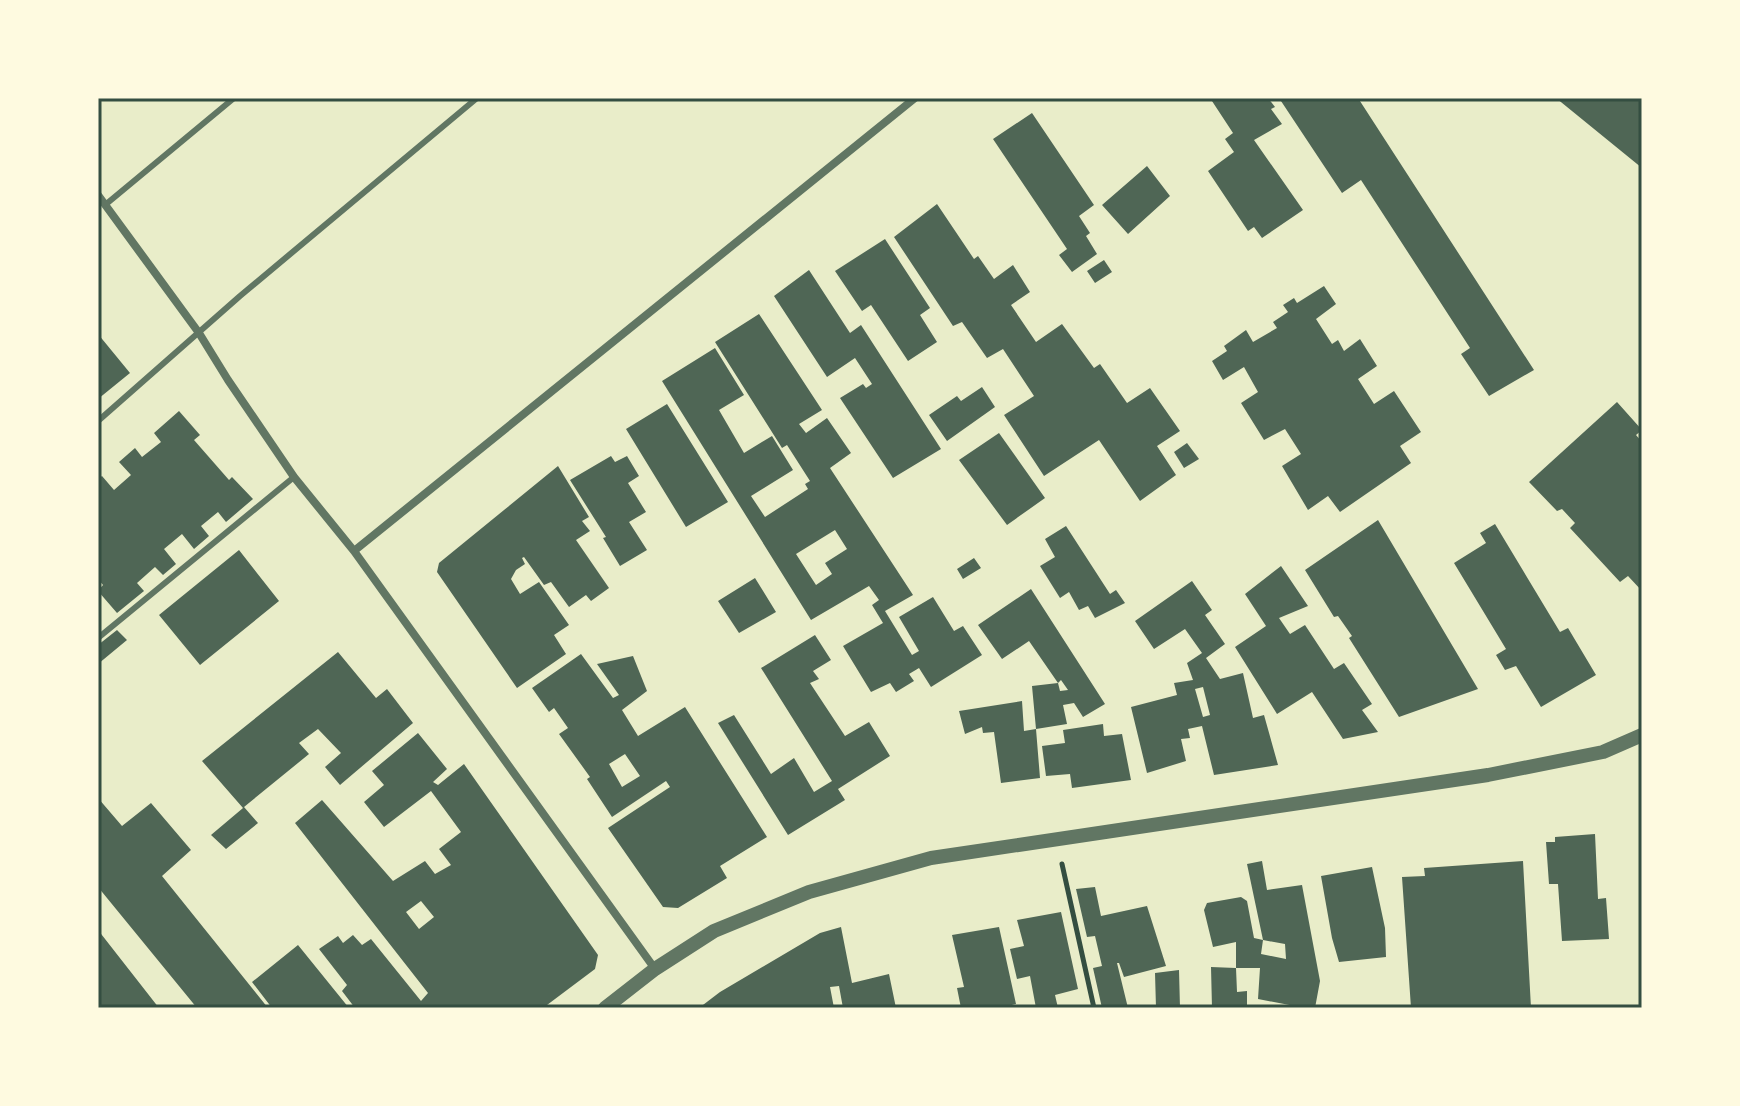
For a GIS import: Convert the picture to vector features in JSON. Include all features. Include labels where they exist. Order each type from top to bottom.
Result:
[{"type":"street","points":[[354,551],[915,98]]},
{"type":"street","points":[[98,195],[199,333],[294,477],[354,551],[655,969]]},
{"type":"street","points":[[605,1008],[655,969],[714,931],[809,892],[931,858],[1488,775],[1603,752],[1642,735]]},
{"type":"lane","points":[[105,205],[234,98]]},
{"type":"lane","points":[[98,421],[240,296],[477,98]]},
{"type":"lane","points":[[98,638],[294,477]]},
{"type":"path","points":[[1057,840],[1094,1008]]},
{"type":"building","points":[[1210,98],[1268,98],[1275,107],[1271,109],[1282,124],[1254,140],[1303,210],[1262,238],[1254,227],[1248,231],[1208,171],[1234,152],[1225,139],[1233,133]]},
{"type":"building","points":[[1279,98],[1358,98],[1534,370],[1489,396],[1461,354],[1470,348],[1361,180],[1342,193]]},
{"type":"building","points":[[1556,98],[1636,98],[1642,103],[1642,168]]},
{"type":"building","points":[[1032,113],[1094,205],[1079,216],[1090,233],[1086,236],[1097,254],[1072,272],[1059,255],[1067,249],[993,139]]},
{"type":"building","points":[[1147,166],[1170,196],[1128,234],[1102,205]]},
{"type":"building","points":[[937,204],[974,259],[978,256],[994,279],[1013,265],[1030,292],[1011,305],[1036,342],[1062,324],[1094,368],[1100,364],[1127,403],[1150,388],[1180,431],[1157,446],[1176,475],[1140,501],[1099,440],[1044,476],[1004,415],[1034,396],[1003,349],[987,358],[962,322],[953,326],[894,237]]},
{"type":"building","points":[[885,239],[930,308],[920,315],[937,342],[908,361],[871,305],[862,311],[835,271]]},
{"type":"building","points":[[1104,260],[1112,272],[1095,283],[1087,271]]},
{"type":"building","points":[[809,270],[850,333],[861,325],[941,449],[893,478],[840,398],[863,384],[866,388],[872,384],[855,358],[827,377],[774,296]]},
{"type":"building","points":[[1324,286],[1336,304],[1316,319],[1332,344],[1338,340],[1344,351],[1360,339],[1377,366],[1358,379],[1374,404],[1394,391],[1421,432],[1400,446],[1411,463],[1340,512],[1328,496],[1308,510],[1282,466],[1301,454],[1285,429],[1264,440],[1241,403],[1258,392],[1244,367],[1223,380],[1212,361],[1227,351],[1224,346],[1246,330],[1253,342],[1277,328],[1273,322],[1288,312],[1283,305],[1294,298],[1297,303]]},
{"type":"building","points":[[759,314],[822,410],[799,424],[806,433],[827,418],[851,453],[830,468],[913,595],[885,611],[912,655],[919,651],[899,617],[933,597],[954,631],[963,626],[982,655],[931,687],[919,668],[909,674],[914,681],[896,692],[890,683],[871,692],[843,646],[883,623],[872,605],[879,600],[869,586],[811,620],[662,381],[715,348],[744,395],[719,410],[744,453],[772,436],[793,470],[751,496],[765,517],[808,489],[805,484],[810,481],[787,445],[782,448],[715,342]],"holes":[[[835,530],[847,549],[825,563],[832,574],[816,585],[796,554]]]},
{"type":"building","points":[[98,334],[130,373],[98,399]]},
{"type":"building","points":[[982,387],[995,407],[947,441],[929,415],[957,396],[961,401]]},
{"type":"building","points":[[1617,402],[1642,430],[1636,435],[1642,442],[1642,591],[1628,576],[1620,582],[1570,528],[1575,523],[1562,509],[1557,511],[1529,482]]},
{"type":"building","points":[[667,404],[728,502],[686,527],[626,429]]},
{"type":"building","points":[[179,411],[200,435],[194,440],[229,480],[232,477],[253,499],[226,522],[218,512],[201,526],[209,536],[194,549],[182,534],[164,549],[176,564],[163,575],[155,567],[137,583],[144,591],[117,613],[98,591],[103,585],[98,579],[98,479],[102,476],[114,490],[131,475],[119,462],[135,448],[142,457],[161,442],[154,433]]},
{"type":"building","points":[[999,433],[1045,498],[1007,525],[959,460]]},
{"type":"building","points":[[1187,443],[1199,459],[1184,468],[1174,452]]},
{"type":"building","points":[[611,456],[615,462],[627,456],[639,476],[628,483],[646,512],[629,522],[647,550],[620,566],[603,538],[606,537],[570,480]]},
{"type":"building","points":[[558,466],[589,517],[582,521],[590,531],[576,540],[609,588],[591,601],[586,595],[569,607],[551,582],[544,585],[522,558],[525,564],[516,570],[511,579],[520,594],[539,582],[569,625],[554,635],[566,654],[517,688],[437,572],[439,563]]},
{"type":"building","points":[[1378,520],[1478,689],[1399,717],[1349,638],[1352,636],[1338,616],[1334,617],[1305,570]]},
{"type":"building","points":[[1495,524],[1560,632],[1568,628],[1596,675],[1541,707],[1516,666],[1505,670],[1496,655],[1506,649],[1454,563],[1486,543],[1480,533]]},
{"type":"building","points":[[1066,526],[1110,594],[1116,590],[1125,603],[1095,618],[1088,606],[1079,610],[1069,592],[1060,598],[1040,566],[1055,557],[1045,539]]},
{"type":"building","points":[[239,550],[279,601],[200,665],[159,615]]},
{"type":"building","points":[[974,558],[981,568],[963,579],[957,569]]},
{"type":"building","points":[[1281,566],[1308,606],[1279,618],[1290,634],[1305,625],[1334,669],[1344,663],[1372,704],[1362,710],[1378,732],[1343,739],[1312,692],[1277,714],[1235,647],[1266,626],[1245,594]]},
{"type":"building","points":[[755,578],[776,612],[739,633],[718,601]]},
{"type":"building","points":[[1192,581],[1212,610],[1205,615],[1225,644],[1206,658],[1220,679],[1243,673],[1253,718],[1264,715],[1278,765],[1214,775],[1202,726],[1188,729],[1190,738],[1181,739],[1186,761],[1147,773],[1131,707],[1177,695],[1174,683],[1193,680],[1187,663],[1202,653],[1185,629],[1154,649],[1135,621]],"holes":[[[1203,687],[1210,715],[1203,717],[1195,689]]]},
{"type":"building","points":[[1031,589],[1105,704],[1083,717],[1074,703],[1063,705],[1067,724],[1036,729],[1032,686],[1058,683],[1029,641],[1002,659],[978,625]],"holes":[[[1061,680],[1068,690],[1060,691],[1058,683]]]},
{"type":"building","points":[[117,630],[127,640],[98,664],[98,645]]},
{"type":"building","points":[[815,635],[831,660],[813,671],[819,679],[810,683],[845,736],[869,722],[890,756],[838,789],[845,800],[788,835],[718,723],[734,715],[771,774],[794,758],[814,792],[832,781],[761,668]]},
{"type":"building","points":[[338,652],[376,698],[387,689],[413,723],[340,785],[325,767],[341,753],[318,729],[299,743],[309,754],[244,807],[258,823],[226,849],[211,835],[243,808],[202,761]]},
{"type":"building","points":[[581,654],[613,698],[619,695],[597,664],[633,656],[647,691],[622,710],[638,736],[685,707],[767,837],[720,866],[727,878],[678,908],[663,907],[608,828],[670,787],[666,781],[612,817],[587,779],[590,777],[559,734],[568,728],[554,708],[549,712],[532,688]],"holes":[[[625,754],[640,776],[622,787],[609,764]]]},
{"type":"building","points":[[1022,701],[1024,731],[1036,729],[1040,778],[1001,783],[994,732],[983,733],[982,727],[965,734],[959,711]]},
{"type":"building","points":[[1103,724],[1104,736],[1122,734],[1131,780],[1072,788],[1070,774],[1046,776],[1042,746],[1065,743],[1063,730]]},
{"type":"building","points":[[418,733],[447,769],[433,782],[438,785],[464,764],[598,955],[595,969],[543,1008],[355,1008],[342,991],[347,985],[319,949],[338,936],[343,943],[353,935],[362,945],[371,939],[421,1001],[428,993],[295,823],[322,800],[393,881],[425,861],[435,874],[451,865],[439,849],[461,832],[431,791],[384,827],[364,802],[384,785],[372,771]],"holes":[[[421,901],[434,917],[419,929],[406,912]]]},
{"type":"building","points":[[98,798],[122,826],[151,803],[191,850],[162,876],[268,1008],[197,1008],[98,887]]},
{"type":"building","points":[[1595,834],[1598,899],[1606,898],[1609,939],[1562,941],[1558,884],[1549,884],[1546,842],[1555,842],[1555,837]]},
{"type":"building","points":[[1262,861],[1267,890],[1302,885],[1320,981],[1315,1008],[1258,999],[1260,968],[1236,968],[1236,942],[1213,947],[1204,910],[1207,903],[1241,897],[1247,901],[1254,938],[1263,940],[1247,864]],"holes":[[[1263,940],[1285,944],[1286,959],[1261,954]]]},
{"type":"building","points":[[1523,861],[1531,1008],[1411,1008],[1402,877],[1425,876],[1424,868]]},
{"type":"building","points":[[1372,867],[1385,928],[1386,957],[1339,962],[1321,876]]},
{"type":"building","points":[[1095,887],[1101,916],[1147,906],[1166,966],[1124,977],[1117,963],[1128,1008],[1102,1008],[1093,968],[1102,966],[1095,936],[1087,937],[1076,889]]},
{"type":"building","points":[[1061,912],[1078,989],[1055,995],[1058,1008],[1036,1008],[1030,976],[1017,979],[1010,949],[1024,946],[1017,920]]},
{"type":"building","points":[[841,927],[852,983],[889,974],[896,1008],[843,1008],[839,986],[830,987],[834,1008],[699,1008],[720,992],[820,933]]},
{"type":"building","points":[[999,927],[1016,1004],[999,1008],[961,1008],[957,988],[964,987],[952,935]]},
{"type":"building","points":[[98,930],[159,1008],[98,1008]]},
{"type":"building","points":[[298,945],[349,1008],[272,1008],[252,982]]},
{"type":"building","points":[[1211,967],[1236,968],[1237,992],[1247,991],[1247,1008],[1212,1008]]},
{"type":"building","points":[[1179,970],[1180,1008],[1156,1008],[1155,973]]}]
